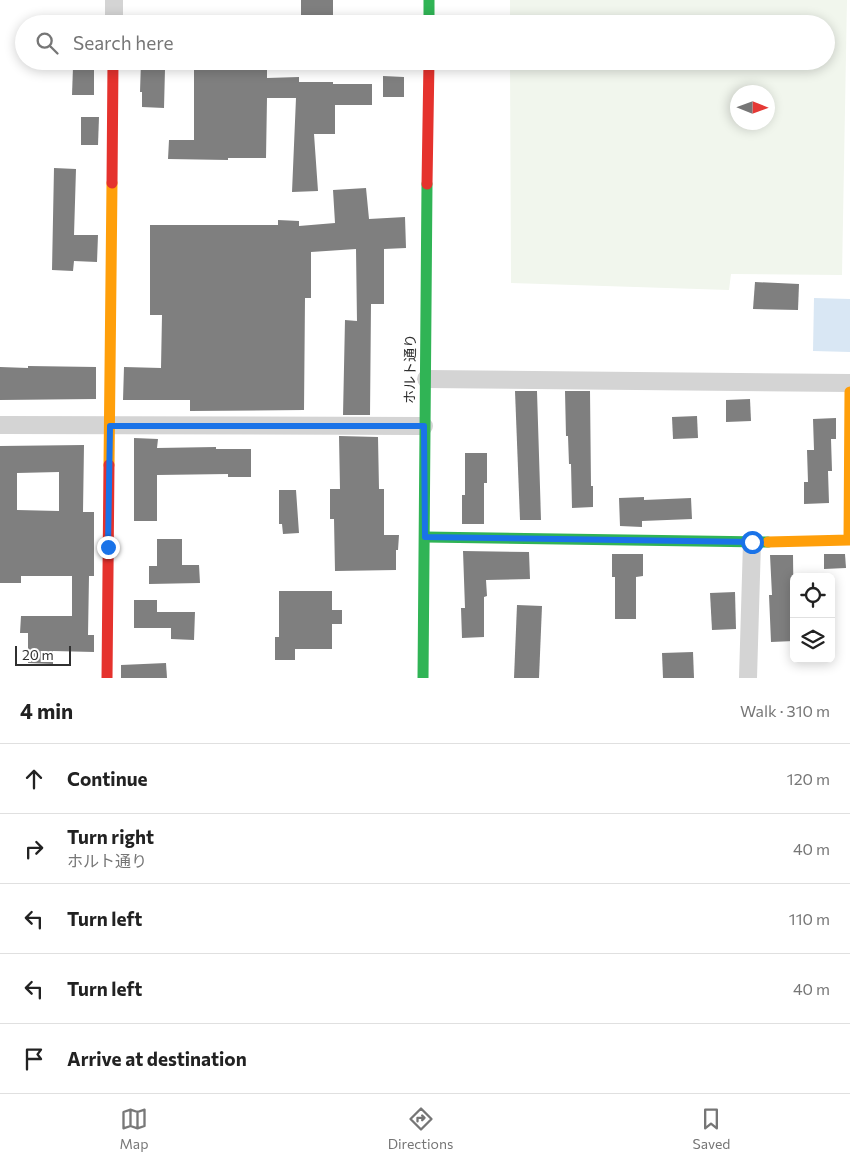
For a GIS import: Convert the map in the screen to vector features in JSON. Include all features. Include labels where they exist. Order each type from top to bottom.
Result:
[{"type":"street","points":[[114,0],[114,15]]},
{"type":"street","points":[[429,15],[430,0]]},
{"type":"street","points":[[107,678],[113,70]]},
{"type":"street","name":"ホルト通り","points":[[424,678],[424,426],[429,70]]},
{"type":"street","points":[[426,379],[850,383]]},
{"type":"street","points":[[425,537],[752,542],[849,540],[850,392]]},
{"type":"street","points":[[0,425],[424,426]]},
{"type":"street","points":[[748,678],[752,542]]},
{"type":"shaded area","points":[[510,0],[847,0],[842,275],[731,274],[729,290],[511,283],[510,70],[835,70],[835,15],[510,15]]},
{"type":"water","points":[[814,298],[850,299],[850,352],[813,351]]},
{"type":"building","points":[[301,0],[333,0],[333,15],[301,15]]},
{"type":"building","points":[[73,70],[94,70],[94,95],[72,95]]},
{"type":"building","points":[[141,70],[165,70],[164,108],[142,107],[142,92],[140,92]]},
{"type":"building","points":[[194,70],[267,70],[267,78],[299,77],[299,82],[372,84],[372,105],[335,105],[335,134],[314,134],[318,191],[292,192],[296,98],[267,98],[266,158],[228,158],[228,160],[168,159],[169,140],[194,140]]},
{"type":"building","points":[[383,76],[404,77],[404,97],[383,97]]},
{"type":"building","points":[[81,117],[99,117],[98,145],[81,145]]},
{"type":"building","points":[[54,168],[76,169],[74,235],[98,235],[97,262],[74,261],[73,271],[52,270]]},
{"type":"building","points":[[366,188],[369,219],[405,217],[406,248],[384,249],[384,304],[371,304],[370,415],[343,415],[345,320],[357,321],[356,249],[311,252],[311,298],[305,298],[304,410],[190,411],[190,400],[123,400],[124,367],[161,368],[162,315],[150,315],[150,225],[278,225],[278,220],[299,221],[299,226],[335,223],[333,190]]},
{"type":"building","points":[[755,282],[799,284],[798,310],[753,309]]},
{"type":"building","points":[[28,366],[96,367],[96,399],[0,400],[0,367],[28,368]]},
{"type":"building","points":[[515,391],[537,391],[541,520],[520,520]]},
{"type":"building","points":[[565,391],[590,391],[593,507],[572,508],[571,464],[569,464],[568,436],[566,436]]},
{"type":"building","points":[[750,399],[751,421],[726,422],[726,400]]},
{"type":"building","points":[[697,416],[698,438],[673,439],[672,417]]},
{"type":"building","points":[[836,418],[836,439],[831,439],[832,471],[828,471],[829,503],[804,504],[804,482],[808,482],[807,450],[814,450],[813,419]]},
{"type":"building","points":[[339,436],[378,437],[379,489],[384,489],[384,535],[399,535],[398,550],[396,550],[396,570],[335,571],[334,519],[330,519],[330,489],[340,489]]},
{"type":"building","points":[[134,438],[158,439],[157,448],[216,447],[216,449],[251,449],[251,477],[228,477],[228,474],[157,475],[157,521],[134,521]]},
{"type":"building","points":[[84,445],[83,512],[94,512],[94,576],[89,576],[88,635],[94,635],[94,652],[53,651],[53,664],[28,663],[28,633],[20,633],[21,616],[72,616],[72,576],[21,576],[21,583],[0,583],[0,446]],"holes":[[[59,472],[59,511],[17,510],[17,473]]]},
{"type":"building","points":[[465,453],[487,453],[487,483],[484,483],[484,524],[462,524],[462,495],[465,495]]},
{"type":"building","points":[[279,490],[296,490],[299,533],[283,534],[282,524],[279,524]]},
{"type":"building","points":[[644,497],[644,500],[691,498],[692,519],[642,521],[642,527],[620,526],[619,498]]},
{"type":"building","points":[[157,539],[182,539],[182,565],[199,565],[200,583],[149,584],[149,566],[157,566]]},
{"type":"building","points":[[463,551],[529,552],[530,579],[486,580],[487,596],[484,597],[484,637],[462,638],[461,608],[465,608]]},
{"type":"building","points":[[612,554],[643,554],[643,576],[636,577],[636,619],[615,619],[615,577],[612,577]]},
{"type":"building","points":[[824,554],[845,554],[846,568],[824,569]]},
{"type":"building","points":[[770,555],[793,555],[793,573],[790,573],[790,641],[771,642],[769,595],[772,595]]},
{"type":"building","points":[[279,591],[332,591],[332,610],[342,610],[342,624],[332,624],[332,649],[295,649],[295,660],[275,660],[275,637],[279,637]]},
{"type":"building","points":[[735,592],[736,629],[712,630],[710,593]]},
{"type":"building","points":[[134,600],[157,600],[157,612],[195,612],[194,640],[171,639],[171,628],[134,628]]},
{"type":"building","points":[[517,605],[542,606],[539,678],[514,678]]},
{"type":"building","points":[[693,652],[694,678],[663,678],[662,653]]},
{"type":"building","points":[[166,663],[167,678],[121,678],[121,665]]},
{"type":"traffic: fast","points":[[429,0],[429,15]]},
{"type":"traffic: fast","points":[[423,678],[427,184]]},
{"type":"traffic: fast","points":[[425,537],[768,542]]},
{"type":"traffic: slow","points":[[109,465],[112,183]]},
{"type":"traffic: slow","points":[[768,542],[849,540],[850,392]]},
{"type":"traffic: jam","points":[[112,183],[113,70]]},
{"type":"traffic: jam","points":[[427,184],[429,70]]},
{"type":"traffic: jam","points":[[107,678],[109,465]]},
{"type":"route","points":[[108,547],[110,426],[424,426],[425,537],[752,542]]}]
